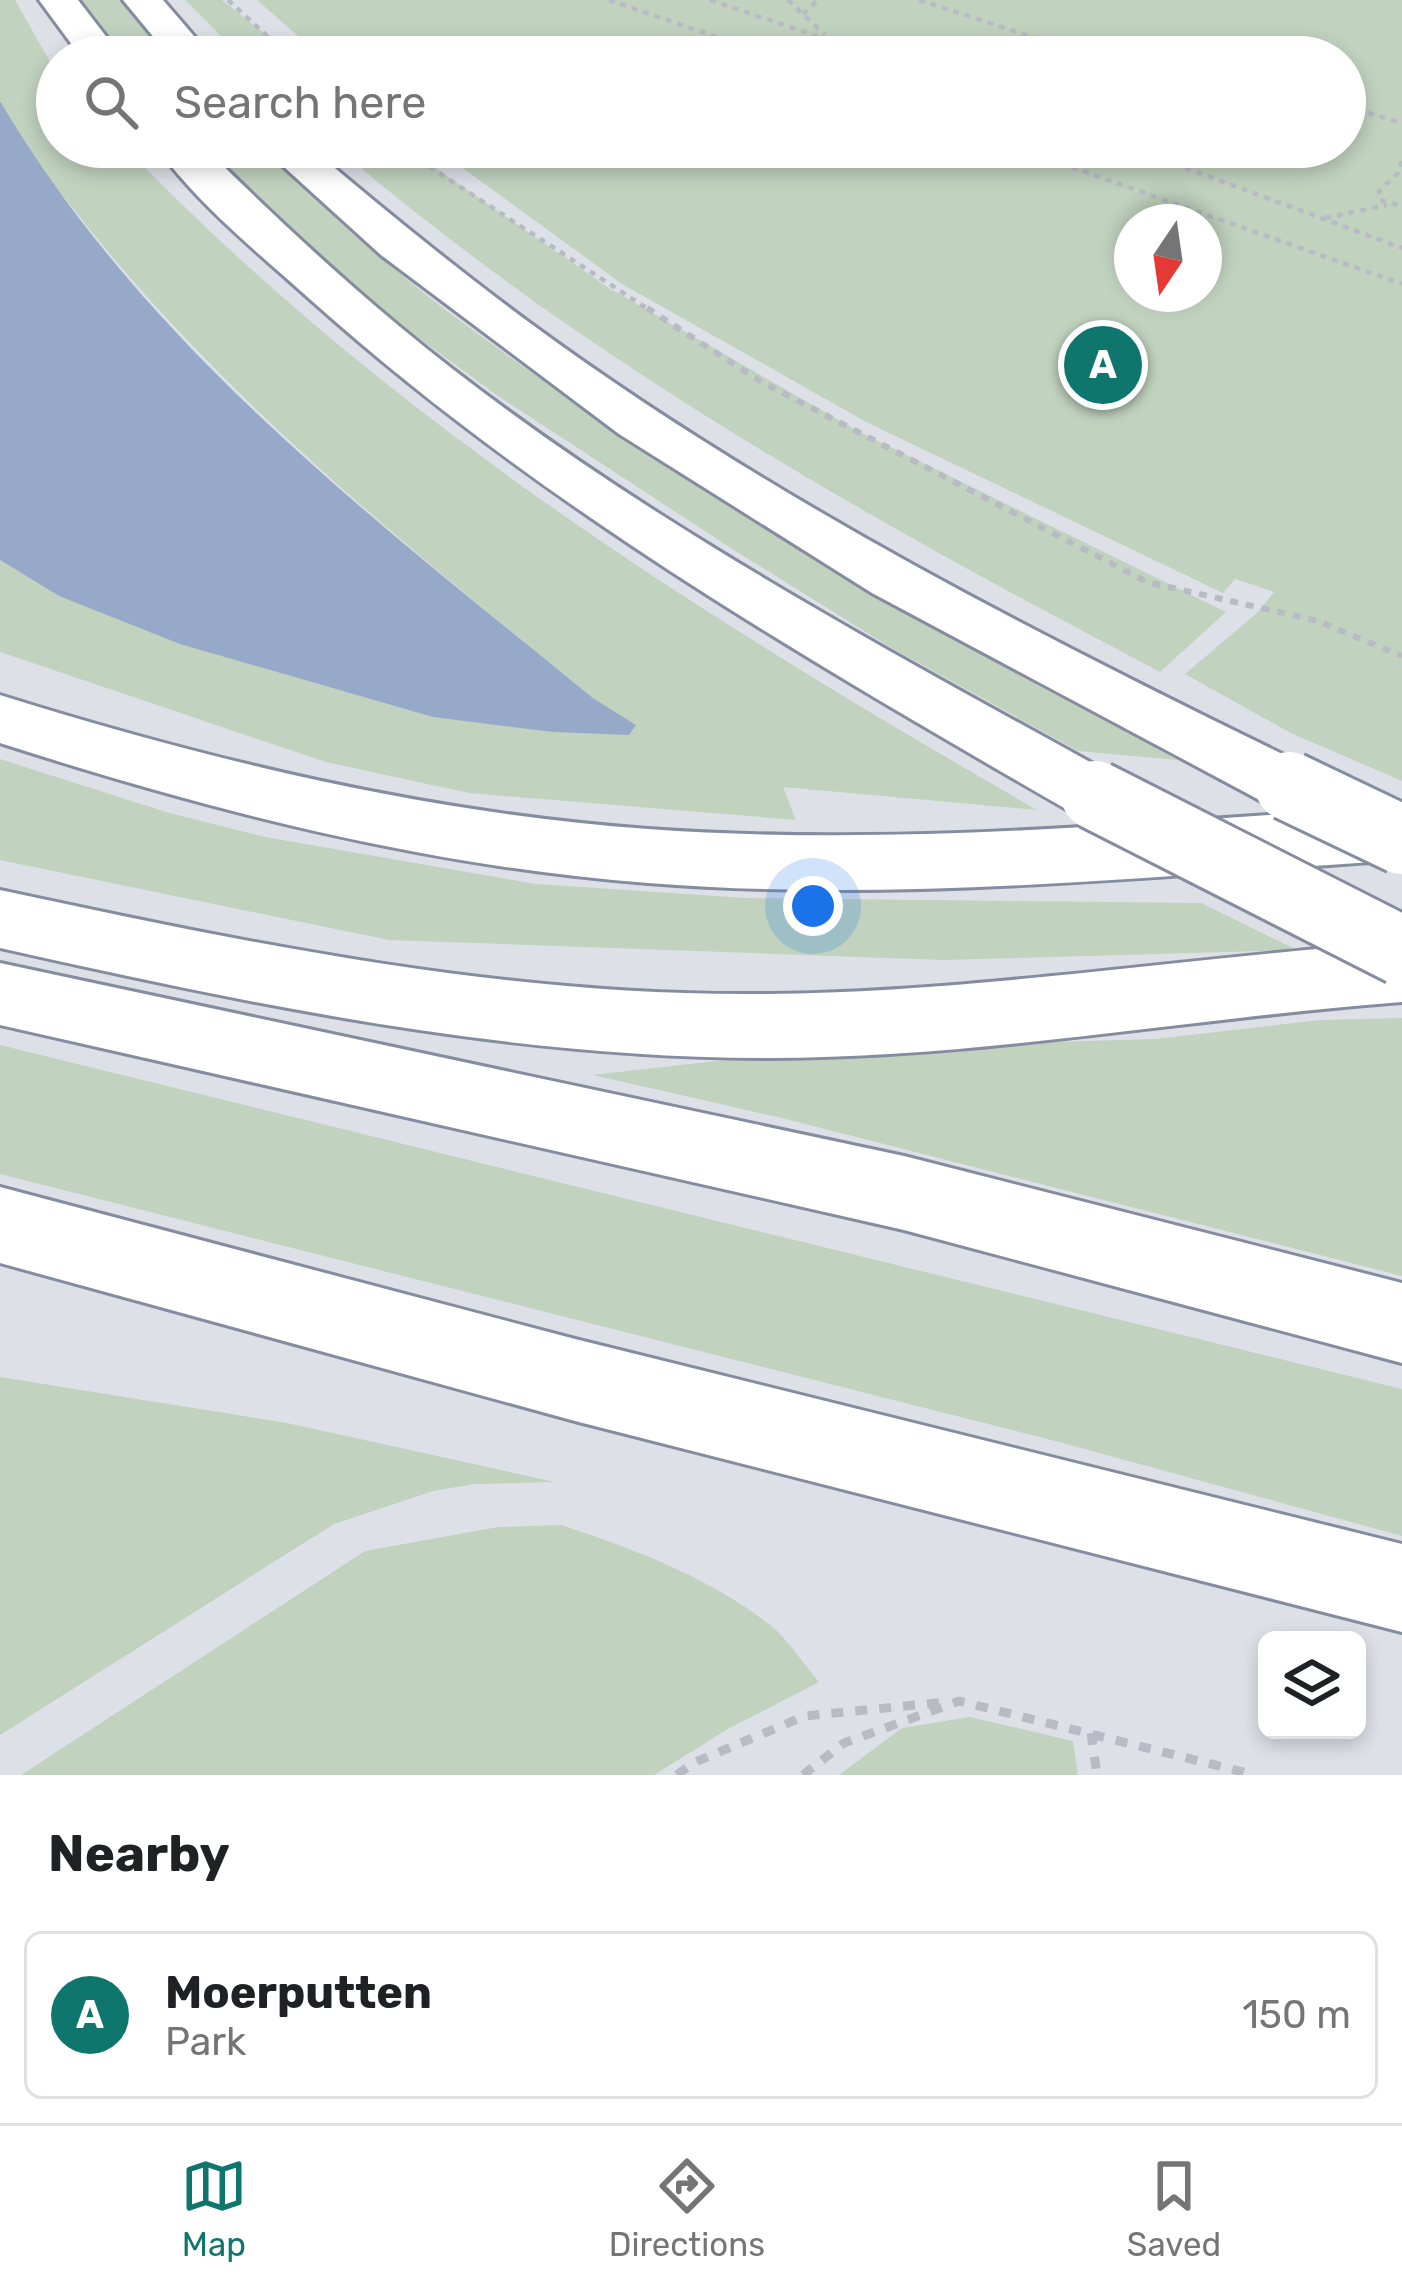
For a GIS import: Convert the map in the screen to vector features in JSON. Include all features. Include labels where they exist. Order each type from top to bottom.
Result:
[{"type":"highway","points":[[58,0],[86,36]]},
{"type":"highway","points":[[142,0],[174,36]]},
{"type":"highway","points":[[200,168],[288,257],[372,331],[470,407],[706,567],[839,650],[1095,795],[1402,951]]},
{"type":"highway","points":[[307,168],[377,231],[498,326],[773,508],[1063,673],[1402,837]]},
{"type":"highway","points":[[0,719],[272,800],[445,833],[650,856],[811,861],[974,858],[1402,837]]},
{"type":"highway","points":[[0,920],[222,969],[413,1000],[587,1017],[761,1026],[934,1018],[1312,977],[1402,972]]},
{"type":"highway","points":[[0,994],[904,1193],[1402,1323]]},
{"type":"highway","points":[[0,1225],[575,1380],[1402,1588]]},
{"type":"path","points":[[228,0],[267,36]]},
{"type":"path","points":[[609,0],[714,36]]},
{"type":"path","points":[[710,0],[819,36]]},
{"type":"path","points":[[788,0],[827,36]]},
{"type":"path","points":[[803,14],[818,0]]},
{"type":"path","points":[[919,0],[1030,36]]},
{"type":"path","points":[[1366,112],[1399,122],[1402,138]]},
{"type":"path","points":[[1388,205],[1380,200],[1379,191],[1398,173],[1402,161]]},
{"type":"path","points":[[431,168],[760,381],[1148,582],[1318,621],[1402,656]]},
{"type":"path","points":[[1074,168],[1402,284]]},
{"type":"path","points":[[1186,168],[1402,248]]},
{"type":"path","points":[[1323,218],[1402,206]]},
{"type":"path","points":[[803,1775],[844,1743],[959,1700]]},
{"type":"path","points":[[677,1775],[693,1763],[805,1716],[959,1700],[1255,1775]]},
{"type":"path","points":[[1091,1733],[1096,1775]]},
{"type":"green space","points":[[0,0],[15,0],[36,37],[36,160],[0,100]]},
{"type":"green space","points":[[76,0],[120,0],[151,36],[105,36]]},
{"type":"green space","points":[[185,0],[222,0],[267,36],[221,36]]},
{"type":"green space","points":[[257,0],[1402,0],[1402,781],[1291,733],[1185,674],[1258,612],[1274,592],[1235,579],[1223,593],[868,423],[622,284],[463,168],[1366,168],[1366,36],[298,36]]},
{"type":"green space","points":[[146,168],[333,340],[557,511],[793,665],[1037,810],[783,787],[796,820],[469,793],[326,762],[0,652],[0,560],[59,596],[636,725],[593,698],[454,584],[252,406],[129,276],[43,170]]},
{"type":"green space","points":[[228,168],[282,168],[443,308],[619,432],[802,546],[1177,760],[1078,751],[890,647],[498,396],[401,325],[316,253]]},
{"type":"green space","points":[[362,168],[435,168],[609,288],[856,430],[1226,612],[1160,672],[922,543],[718,424],[522,293]]},
{"type":"green space","points":[[0,759],[166,812],[265,837],[536,884],[745,898],[1201,903],[1297,950],[943,960],[389,940],[0,860]]},
{"type":"green space","points":[[1402,1018],[1402,1276],[782,1118],[593,1075],[831,1048],[1156,1039],[1320,1020]]},
{"type":"green space","points":[[0,1045],[1402,1389],[1402,1536],[1059,1442],[0,1174]]},
{"type":"green space","points":[[0,1377],[287,1423],[555,1482],[475,1484],[433,1491],[334,1524],[0,1735]]},
{"type":"green space","points":[[561,1525],[643,1555],[722,1592],[777,1631],[819,1682],[728,1729],[654,1775],[21,1775],[365,1551],[498,1527]]},
{"type":"green space","points":[[970,1717],[1073,1741],[1078,1775],[839,1775],[902,1728]]},
{"type":"water","points":[[0,101],[36,156],[36,168],[44,168],[123,273],[269,425],[429,564],[593,698],[636,725],[629,735],[553,732],[433,717],[180,644],[59,596],[0,560]]},
{"type":"place","name":"Moerputten","points":[[1103,365]]}]
